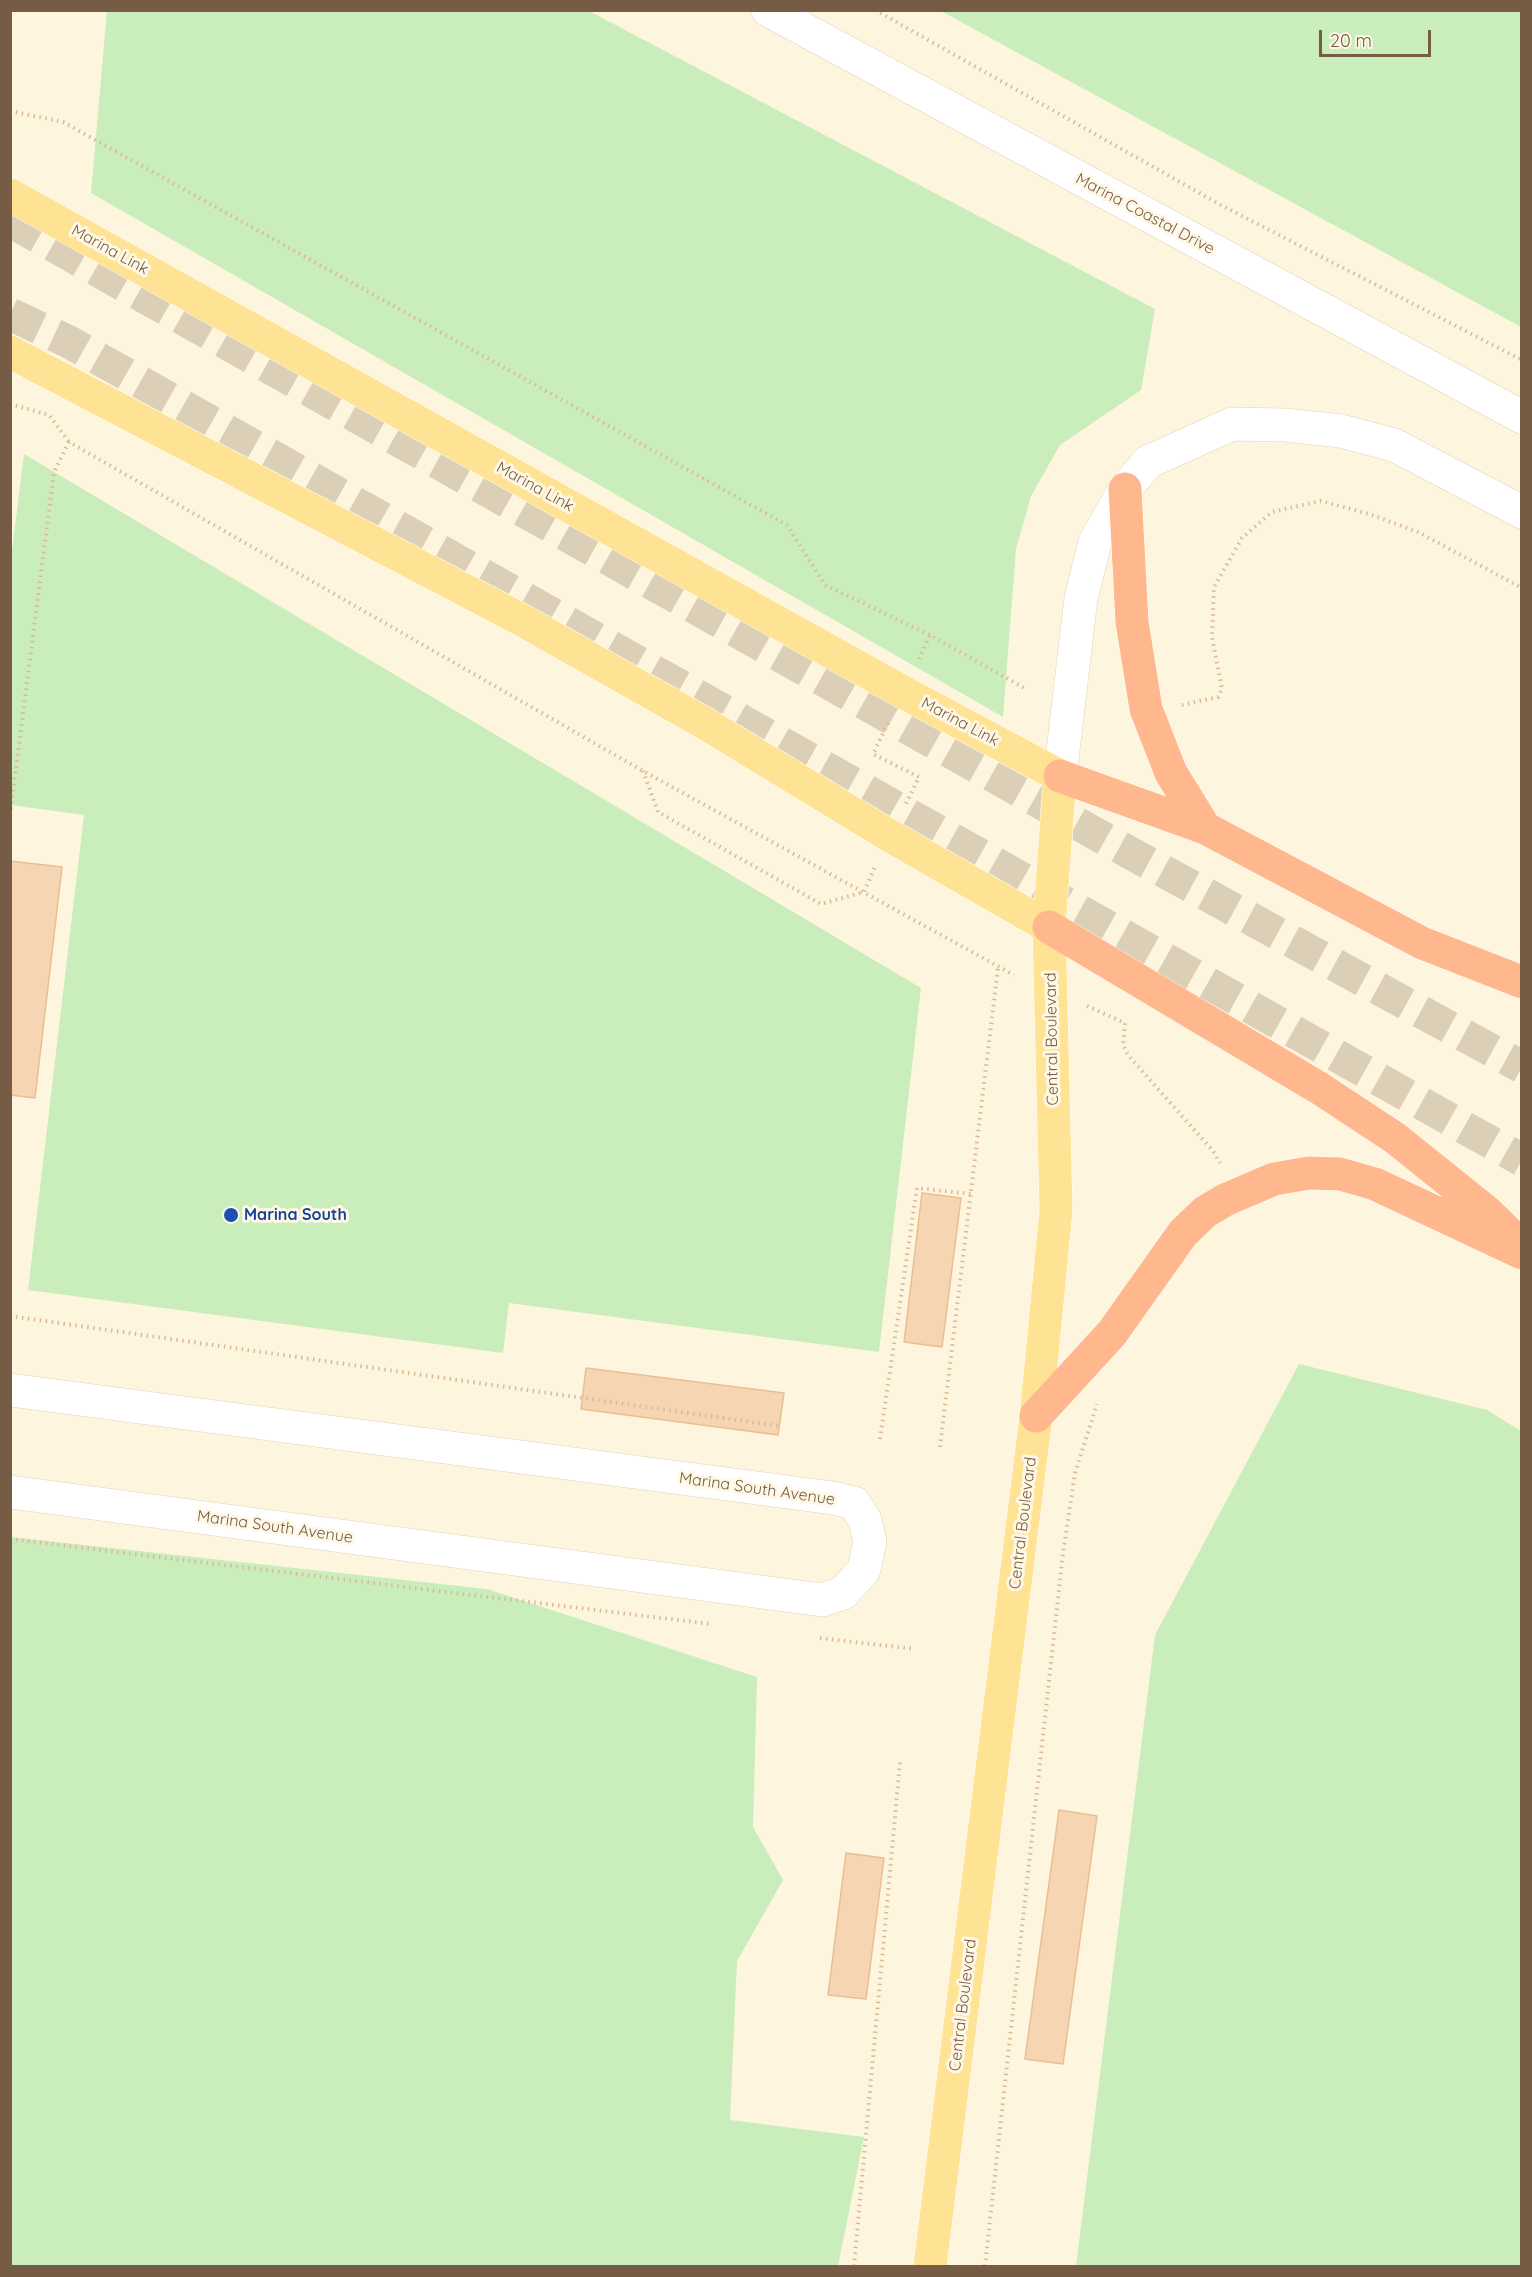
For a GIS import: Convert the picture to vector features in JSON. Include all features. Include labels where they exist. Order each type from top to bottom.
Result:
[{"type":"highway","points":[[1125,489],[1132,622],[1146,709],[1171,773],[1205,828]]},
{"type":"highway","points":[[1060,776],[1205,828],[1422,943],[1521,982]]},
{"type":"highway","points":[[1049,927],[1319,1088],[1395,1138],[1478,1204],[1521,1245]]},
{"type":"highway","points":[[1036,1416],[1112,1333],[1183,1233],[1204,1212],[1225,1200],[1274,1179],[1309,1173],[1340,1174],[1375,1184],[1521,1254]]},
{"type":"main road","name":"Marina Link","points":[[10,195],[903,692],[1060,776]]},
{"type":"main road","points":[[10,351],[520,619],[706,724],[890,836],[1049,927]]},
{"type":"main road","name":"Central Boulevard","points":[[930,2266],[1036,1416],[1056,1210],[1049,927],[1060,776]]},
{"type":"street","name":"Marina Coastal Drive","points":[[768,10],[1521,417]]},
{"type":"street","points":[[1060,776],[1081,598],[1095,542],[1125,489],[1148,462],[1232,424],[1285,425],[1341,431],[1394,445],[1521,513]]},
{"type":"street","name":"Marina South Avenue","points":[[10,1390],[833,1498],[854,1503],[865,1520],[870,1541],[864,1570],[843,1593],[822,1600],[10,1492]]},
{"type":"path","points":[[875,10],[1219,204],[1521,360]]},
{"type":"path","points":[[10,111],[63,122],[787,525],[825,585],[930,635],[1026,689]]},
{"type":"path","points":[[10,404],[49,415],[69,442],[643,771],[998,968],[940,1447]]},
{"type":"path","points":[[10,814],[54,472],[69,442]]},
{"type":"path","points":[[1146,709],[1211,701],[1218,698],[1222,689],[1212,637],[1214,587],[1242,538],[1272,512],[1322,501],[1369,514],[1418,532],[1521,588]]},
{"type":"path","points":[[643,771],[658,812],[821,904],[864,892],[919,777],[873,754],[930,635]]},
{"type":"path","points":[[1125,1023],[1123,1045],[1128,1055],[1213,1151],[1223,1169]]},
{"type":"path","points":[[880,1439],[917,1188],[971,1194]]},
{"type":"path","points":[[10,1316],[780,1426]]},
{"type":"path","points":[[985,2266],[1063,1553],[1075,1473],[1098,1399]]},
{"type":"path","points":[[10,1539],[712,1625]]},
{"type":"path","points":[[819,1638],[915,1649]]},
{"type":"path","points":[[854,2266],[900,1762]]},
{"type":"green space","points":[[107,11],[589,11],[1155,309],[1141,390],[1060,445],[1031,496],[1016,549],[1003,717],[91,193]]},
{"type":"green space","points":[[941,11],[1521,11],[1521,327]]},
{"type":"green space","points":[[24,454],[921,988],[879,1352],[509,1303],[503,1353],[28,1290],[84,815],[11,805],[10,567]]},
{"type":"green space","points":[[1299,1364],[1487,1410],[1521,1431],[1521,2266],[1076,2266],[1155,1635]]},
{"type":"green space","points":[[11,1537],[487,1589],[757,1677],[753,1827],[783,1880],[737,1961],[730,2120],[864,2137],[838,2266],[11,2266]]},
{"type":"building","points":[[10,861],[62,867],[35,1098],[10,1095]]},
{"type":"building","points":[[922,1193],[961,1198],[942,1347],[904,1342]]},
{"type":"building","points":[[586,1368],[784,1393],[778,1435],[581,1409]]},
{"type":"building","points":[[1059,1810],[1097,1816],[1063,2064],[1025,2059]]},
{"type":"building","points":[[846,1853],[884,1858],[866,1999],[828,1995]]},
{"type":"tunnel","points":[[10,221],[1112,843],[1522,1067]]},
{"type":"tunnel","points":[[10,314],[69,342],[1522,1160]]},
{"type":"place","name":"Marina South","points":[[231,1215]]}]
